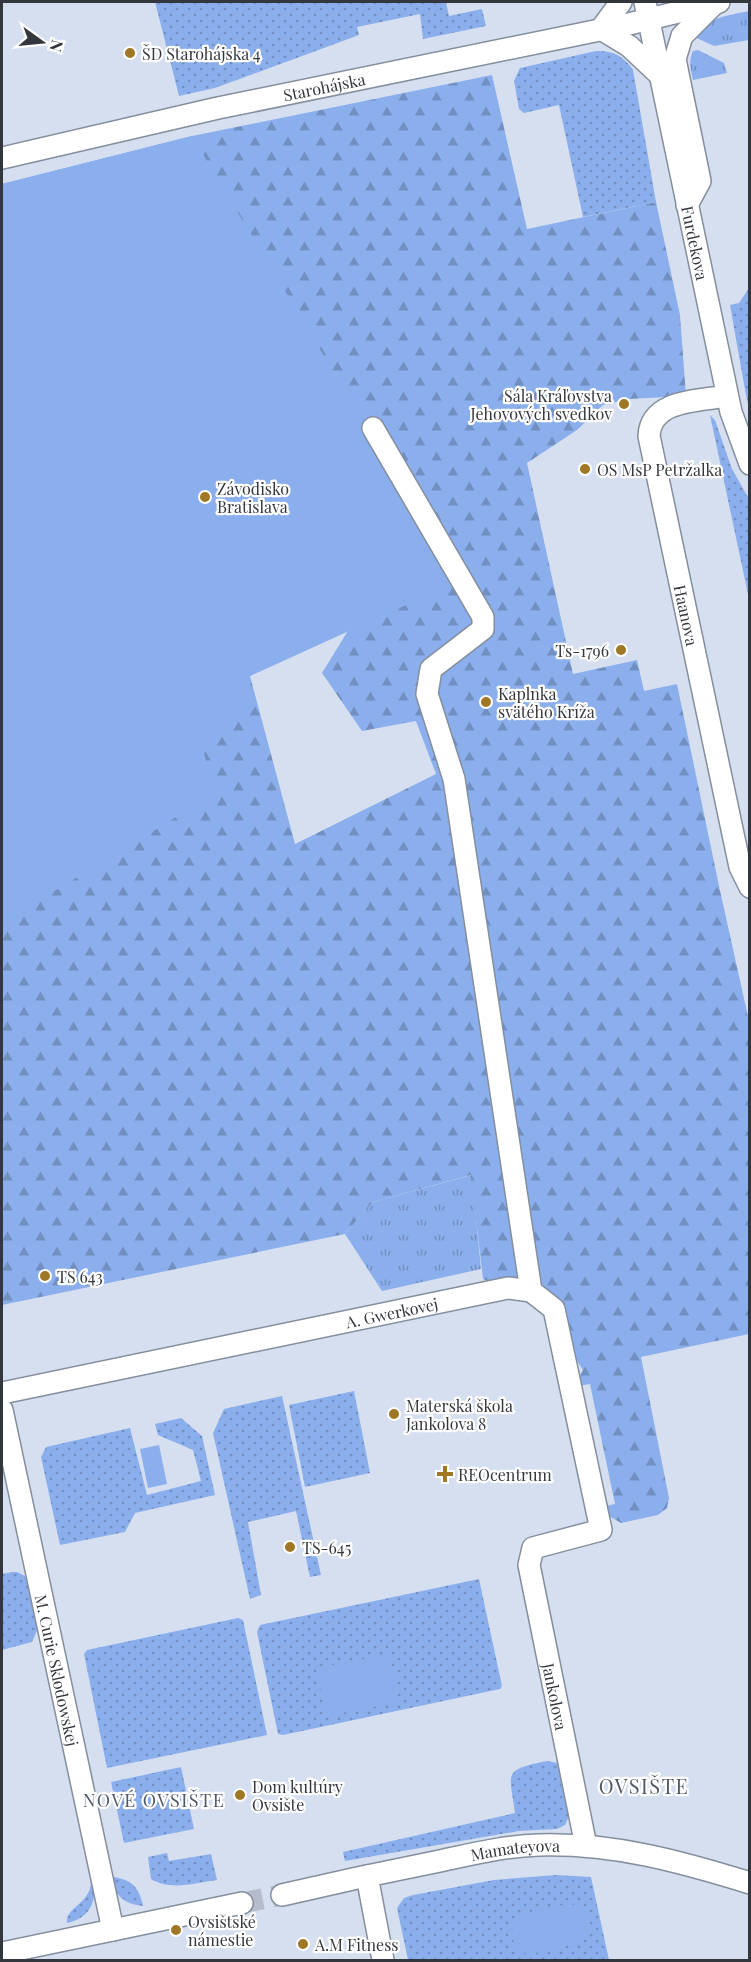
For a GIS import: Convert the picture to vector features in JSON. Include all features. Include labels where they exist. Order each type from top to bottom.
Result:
[{"type":"street","points":[[621,2],[601,29],[629,46],[661,76]]},
{"type":"street","points":[[687,205],[700,181],[675,59],[682,36],[717,2]]},
{"type":"street","name":"Starohájska","points":[[2,158],[209,110],[601,29],[647,10],[717,2]]},
{"type":"street","name":"Furdekova","points":[[647,10],[727,396],[736,429],[750,464]]},
{"type":"street","name":"Haanova","points":[[727,396],[667,407],[652,421],[649,436],[740,867],[750,887]]},
{"type":"street","points":[[373,428],[483,617],[483,630],[431,669],[427,694],[454,779],[531,1291]]},
{"type":"street","name":"A. Gwerkovej","points":[[2,1393],[508,1288],[531,1291]]},
{"type":"street","name":"Jankolova","points":[[531,1291],[554,1309],[602,1530],[533,1548],[529,1564],[586,1846]]},
{"type":"street","name":"M. Curie Sklodowskej","points":[[2,1410],[113,1930]]},
{"type":"street","name":"Mamateyova","points":[[282,1895],[510,1847],[541,1845],[586,1846],[665,1858],[750,1882]]},
{"type":"street","points":[[367,1876],[383,1960]]},
{"type":"street","points":[[2,1953],[242,1904]]},
{"type":"green space","points":[[155,2],[446,2],[449,16],[482,9],[486,26],[423,39],[420,14],[357,27],[359,35],[215,88],[179,96]]},
{"type":"green space","points":[[749,11],[749,40],[714,46],[690,35],[711,21]]},
{"type":"green space","points":[[698,50],[724,63],[727,73],[693,80],[691,58],[693,51]]},
{"type":"green space","points":[[596,51],[617,55],[633,70],[656,202],[583,217],[559,105],[524,113],[519,109],[514,81],[520,68]]},
{"type":"green space","points":[[492,75],[527,229],[656,202],[680,315],[686,396],[628,399],[603,405],[577,430],[527,463],[573,674],[637,660],[644,691],[677,684],[749,1021],[749,1334],[641,1357],[669,1498],[667,1508],[658,1515],[621,1523],[607,1515],[605,1506],[615,1504],[590,1384],[579,1386],[578,1379],[583,1370],[540,1306],[483,1279],[471,1175],[373,1202],[345,1234],[2,1305],[2,184],[192,136]],"holes":[[[360,611],[322,673],[362,731],[416,721],[436,774],[295,844],[250,676]]]},
{"type":"green space","name":"Závodisko Bratislava","points":[[192,136],[459,581],[250,676],[245,716],[203,749],[214,794],[2,923],[2,184]]},
{"type":"green space","points":[[749,288],[749,409],[730,305],[739,303]]},
{"type":"green space","points":[[710,415],[715,420],[732,469],[749,499],[749,599]]},
{"type":"green space","points":[[472,1175],[481,1269],[382,1291],[345,1234],[373,1202]]},
{"type":"green space","points":[[354,1391],[370,1473],[305,1487],[289,1405]]},
{"type":"green space","points":[[282,1396],[321,1575],[310,1577],[296,1511],[248,1522],[261,1595],[250,1599],[213,1433],[224,1409]]},
{"type":"green space","points":[[181,1418],[202,1436],[215,1495],[135,1513],[125,1532],[60,1545],[41,1457],[46,1447],[130,1428],[147,1495],[201,1481],[193,1450],[158,1435],[155,1424]]},
{"type":"green space","points":[[159,1445],[167,1484],[148,1488],[140,1449]]},
{"type":"green space","points":[[12,1572],[25,1576],[30,1583],[39,1626],[32,1642],[2,1650],[2,1574]]},
{"type":"green space","points":[[479,1579],[502,1686],[500,1689],[283,1735],[278,1734],[257,1632],[260,1625]]},
{"type":"green space","points":[[238,1618],[243,1620],[267,1735],[107,1768],[84,1654],[87,1650]]},
{"type":"green space","points":[[390,1654],[399,1702],[326,1716],[316,1668]]},
{"type":"green space","points":[[547,1761],[557,1763],[563,1770],[572,1810],[565,1825],[557,1829],[519,1831],[345,1861],[343,1852],[515,1813],[511,1789],[512,1775],[522,1767]]},
{"type":"green space","points":[[181,1767],[194,1829],[124,1843],[111,1782]]},
{"type":"green space","points":[[167,1853],[169,1861],[211,1854],[217,1880],[167,1885],[151,1879],[148,1857]]},
{"type":"green space","points":[[556,1875],[591,1877],[609,1960],[408,1960],[397,1908],[404,1898],[494,1880]]},
{"type":"green space","points":[[109,1876],[132,1884],[139,1893],[143,1906],[125,1901],[117,1893]]},
{"type":"green space","points":[[93,1880],[94,1895],[90,1908],[81,1918],[67,1923],[70,1913],[87,1895]]},
{"type":"green space","points":[[567,1904],[581,1908],[587,1914],[591,1927],[585,1938],[564,1947],[537,1953],[525,1953],[518,1948],[513,1940],[512,1930],[515,1922],[521,1916],[539,1909]]},
{"type":"tunnel","points":[[242,1903],[282,1895]]},
{"type":"place","name":"ŠD Starohájska 4","points":[[130,53]]},
{"type":"place","name":"Sála Kráľovstva Jehovových svedkov","points":[[624,404]]},
{"type":"place","name":"OS MsP Petržalka","points":[[585,469]]},
{"type":"place","name":"Závodisko Bratislava","points":[[205,497]]},
{"type":"place","name":"Ts-1796","points":[[621,650]]},
{"type":"place","name":"Kaplnka svätého Kríža","points":[[486,702]]},
{"type":"place","name":"TS 643","points":[[45,1276]]},
{"type":"place","name":"Materská škola Jankolova 8","points":[[394,1414]]},
{"type":"place","name":"REOcentrum","points":[[445,1474]]},
{"type":"place","name":"TS-645","points":[[290,1547]]},
{"type":"place","name":"Dom kultúry Ovsište","points":[[240,1795]]},
{"type":"place","name":"Ovsištské námestie","points":[[176,1930]]},
{"type":"place","name":"A.M Fitness","points":[[303,1944]]},
{"type":"district","name":"OVSIŠTE","points":[[644,1785]]},
{"type":"district","name":"NOVÉ OVSIŠTE","points":[[154,1800]]}]
